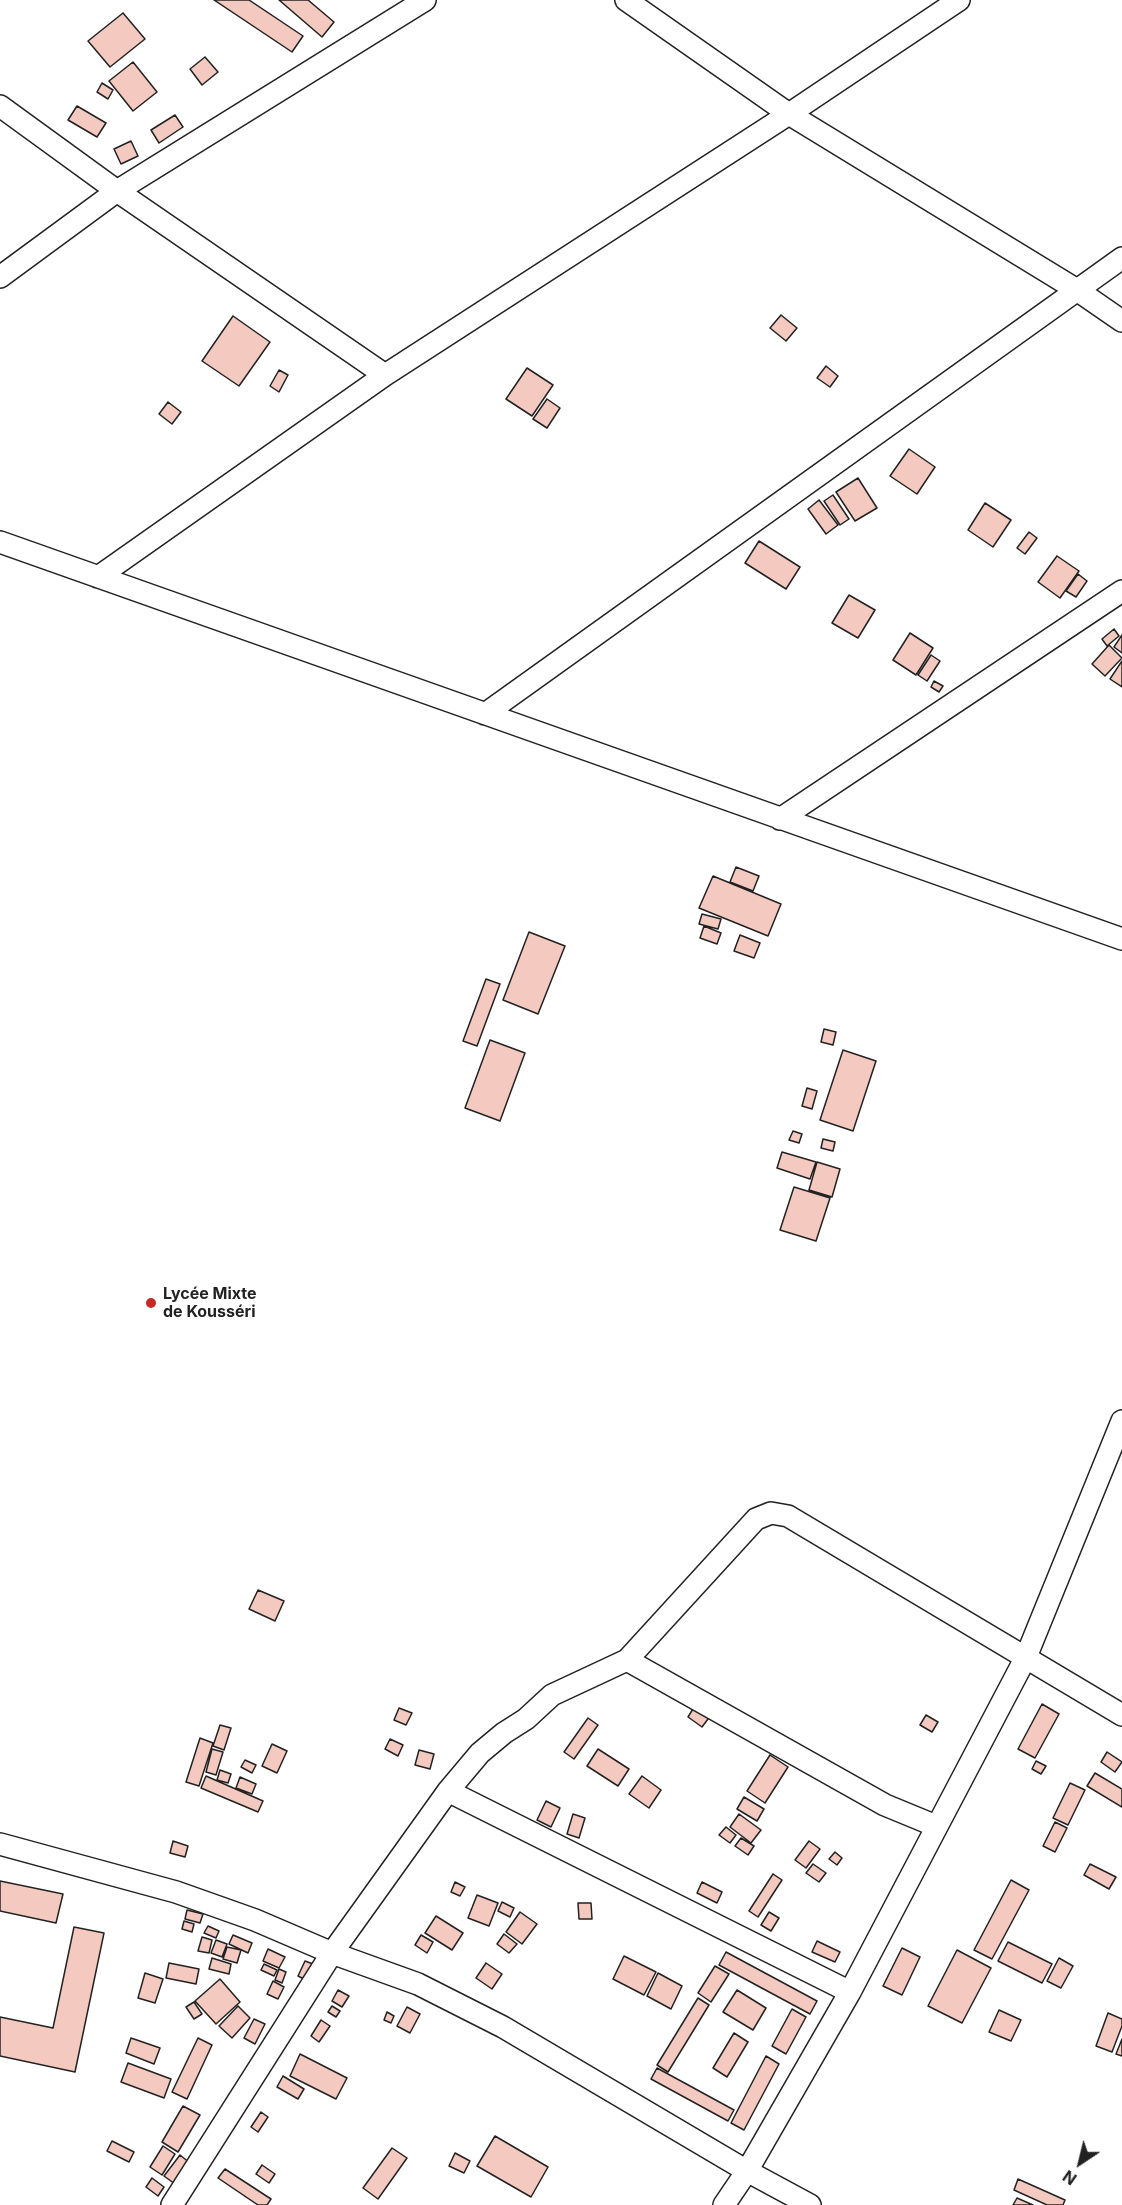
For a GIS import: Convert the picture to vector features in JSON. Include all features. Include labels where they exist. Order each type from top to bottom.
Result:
[{"type":"street","points":[[0,277],[117,191],[425,0]]},
{"type":"street","points":[[626,0],[789,114],[1077,290],[1122,321]]},
{"type":"street","points":[[98,577],[385,375],[789,114],[959,0]]},
{"type":"street","points":[[0,106],[117,191],[385,375]]},
{"type":"street","points":[[485,714],[1122,258]]},
{"type":"street","points":[[0,542],[1122,939]]},
{"type":"street","points":[[780,819],[1122,591]]},
{"type":"street","points":[[724,2205],[747,2171],[850,1992],[1026,1657],[1122,1421]]},
{"type":"street","points":[[172,2205],[332,1953],[448,1791],[480,1753],[504,1733],[526,1719],[552,1695],[627,1660],[756,1519],[771,1513],[788,1516],[1122,1715]]},
{"type":"street","points":[[627,1660],[885,1805],[936,1826]]},
{"type":"street","points":[[448,1791],[850,1992]]},
{"type":"street","points":[[0,1844],[176,1892],[255,1920],[332,1953],[418,1984],[503,2027],[747,2171],[810,2205]]},
{"type":"building","points":[[214,0],[249,0],[303,36],[292,52]]},
{"type":"building","points":[[279,0],[308,0],[334,22],[322,37]]},
{"type":"building","points":[[123,13],[145,39],[110,67],[88,41]]},
{"type":"building","points":[[205,57],[218,72],[202,85],[190,69]]},
{"type":"building","points":[[133,62],[157,92],[133,111],[109,81]]},
{"type":"building","points":[[102,83],[113,90],[108,99],[97,92]]},
{"type":"building","points":[[77,106],[106,123],[97,137],[68,120]]},
{"type":"building","points":[[175,115],[183,127],[159,143],[151,130]]},
{"type":"building","points":[[131,141],[138,156],[121,164],[114,149]]},
{"type":"building","points":[[781,315],[797,328],[786,341],[770,328]]},
{"type":"building","points":[[233,316],[270,342],[239,386],[202,361]]},
{"type":"building","points":[[826,366],[838,376],[830,387],[817,378]]},
{"type":"building","points":[[527,368],[553,385],[532,416],[506,399]]},
{"type":"building","points":[[279,370],[288,375],[279,392],[270,386]]},
{"type":"building","points":[[547,399],[560,408],[547,428],[533,419]]},
{"type":"building","points":[[168,402],[181,412],[172,424],[159,414]]},
{"type":"building","points":[[909,449],[935,467],[917,494],[890,476]]},
{"type":"building","points":[[858,478],[877,508],[855,521],[836,492]]},
{"type":"building","points":[[833,495],[849,519],[840,525],[824,501]]},
{"type":"building","points":[[819,500],[838,525],[826,534],[808,509]]},
{"type":"building","points":[[985,503],[1011,520],[993,547],[968,530]]},
{"type":"building","points":[[1029,532],[1037,538],[1025,554],[1017,548]]},
{"type":"building","points":[[759,541],[800,567],[786,589],[745,563]]},
{"type":"building","points":[[1057,556],[1079,571],[1060,598],[1038,582]]},
{"type":"building","points":[[1078,574],[1087,581],[1076,597],[1066,591]]},
{"type":"building","points":[[849,595],[875,610],[858,638],[832,623]]},
{"type":"building","points":[[1114,629],[1119,636],[1107,646],[1102,639]]},
{"type":"building","points":[[910,633],[933,648],[916,675],[893,660]]},
{"type":"building","points":[[1122,635],[1122,653],[1114,647]]},
{"type":"building","points":[[1109,645],[1122,658],[1105,676],[1092,664]]},
{"type":"building","points":[[931,655],[940,661],[927,681],[918,675]]},
{"type":"building","points":[[1122,661],[1122,687],[1110,679]]},
{"type":"building","points":[[934,681],[943,686],[939,692],[931,687]]},
{"type":"building","points":[[736,867],[759,876],[753,891],[730,882]]},
{"type":"building","points":[[713,876],[781,904],[768,936],[699,908]]},
{"type":"building","points":[[702,914],[721,919],[718,929],[699,924]]},
{"type":"building","points":[[704,926],[721,933],[717,944],[700,938]]},
{"type":"building","points":[[529,932],[565,946],[538,1014],[503,1000]]},
{"type":"building","points":[[740,935],[760,943],[754,958],[734,951]]},
{"type":"building","points":[[486,979],[500,984],[477,1046],[463,1041]]},
{"type":"building","points":[[824,1029],[836,1032],[833,1045],[821,1042]]},
{"type":"building","points":[[490,1040],[525,1053],[500,1121],[465,1108]]},
{"type":"building","points":[[843,1050],[876,1061],[853,1131],[820,1120]]},
{"type":"building","points":[[807,1088],[817,1091],[812,1109],[802,1106]]},
{"type":"building","points":[[793,1131],[802,1134],[799,1143],[789,1140]]},
{"type":"building","points":[[823,1139],[835,1142],[833,1151],[821,1148]]},
{"type":"building","points":[[782,1152],[816,1162],[810,1179],[777,1168]]},
{"type":"building","points":[[817,1162],[840,1169],[832,1197],[809,1190]]},
{"type":"building","points":[[794,1187],[830,1198],[816,1241],[780,1230]]},
{"type":"building","points":[[258,1590],[284,1601],[275,1621],[249,1609]]},
{"type":"building","points":[[696,1704],[711,1715],[702,1727],[688,1717]]},
{"type":"building","points":[[1042,1704],[1059,1714],[1035,1758],[1018,1749]]},
{"type":"building","points":[[399,1708],[412,1713],[406,1725],[394,1720]]},
{"type":"building","points":[[926,1715],[938,1722],[932,1732],[920,1725]]},
{"type":"building","points":[[588,1718],[598,1725],[574,1759],[564,1752]]},
{"type":"building","points":[[220,1725],[231,1728],[224,1750],[213,1746]]},
{"type":"building","points":[[200,1738],[213,1743],[199,1786],[186,1782]]},
{"type":"building","points":[[390,1739],[403,1745],[398,1756],[385,1749]]},
{"type":"building","points":[[272,1744],[287,1751],[277,1773],[262,1766]]},
{"type":"building","points":[[212,1749],[223,1752],[216,1775],[206,1772]]},
{"type":"building","points":[[598,1749],[629,1769],[618,1786],[587,1766]]},
{"type":"building","points":[[419,1750],[434,1754],[430,1769],[415,1765]]},
{"type":"building","points":[[1107,1752],[1122,1762],[1115,1772],[1101,1762]]},
{"type":"building","points":[[770,1755],[788,1767],[765,1803],[747,1791]]},
{"type":"building","points":[[245,1760],[256,1765],[252,1773],[241,1767]]},
{"type":"building","points":[[1036,1761],[1046,1766],[1041,1774],[1032,1769]]},
{"type":"building","points":[[220,1770],[231,1774],[228,1783],[217,1780]]},
{"type":"building","points":[[1095,1773],[1122,1789],[1122,1807],[1087,1786]]},
{"type":"building","points":[[206,1776],[263,1801],[258,1812],[201,1788]]},
{"type":"building","points":[[642,1776],[661,1790],[649,1808],[629,1794]]},
{"type":"building","points":[[240,1777],[256,1784],[252,1794],[236,1788]]},
{"type":"building","points":[[1070,1783],[1085,1790],[1068,1825],[1053,1818]]},
{"type":"building","points":[[744,1797],[764,1809],[757,1821],[737,1809]]},
{"type":"building","points":[[546,1801],[560,1808],[551,1827],[537,1820]]},
{"type":"building","points":[[573,1814],[585,1818],[579,1838],[567,1834]]},
{"type":"building","points":[[739,1814],[761,1830],[751,1843],[730,1827]]},
{"type":"building","points":[[1055,1822],[1067,1828],[1055,1852],[1043,1846]]},
{"type":"building","points":[[726,1827],[736,1835],[730,1843],[719,1835]]},
{"type":"building","points":[[741,1838],[754,1846],[748,1855],[735,1846]]},
{"type":"building","points":[[173,1841],[188,1846],[185,1857],[170,1853]]},
{"type":"building","points":[[809,1841],[820,1849],[806,1868],[795,1860]]},
{"type":"building","points":[[835,1852],[842,1858],[837,1865],[829,1859]]},
{"type":"building","points":[[813,1864],[826,1873],[819,1882],[806,1873]]},
{"type":"building","points":[[1090,1864],[1116,1877],[1109,1889],[1084,1875]]},
{"type":"building","points":[[773,1874],[782,1880],[758,1917],[749,1911]]},
{"type":"building","points":[[1011,1880],[1029,1890],[992,1959],[974,1950]]},
{"type":"building","points":[[0,1881],[63,1894],[56,1923],[0,1911]]},
{"type":"building","points":[[455,1882],[465,1887],[460,1896],[451,1892]]},
{"type":"building","points":[[702,1882],[722,1892],[717,1903],[697,1893]]},
{"type":"building","points":[[477,1895],[498,1903],[489,1926],[468,1918]]},
{"type":"building","points":[[502,1902],[514,1908],[510,1917],[498,1911]]},
{"type":"building","points":[[578,1903],[591,1903],[592,1919],[579,1919]]},
{"type":"building","points":[[187,1910],[203,1914],[200,1923],[185,1919]]},
{"type":"building","points":[[520,1912],[537,1924],[522,1944],[506,1932]]},
{"type":"building","points":[[769,1912],[779,1918],[771,1931],[761,1925]]},
{"type":"building","points":[[436,1916],[463,1933],[452,1950],[425,1933]]},
{"type":"building","points":[[184,1921],[194,1924],[192,1932],[182,1929]]},
{"type":"building","points":[[208,1926],[219,1931],[216,1938],[204,1933]]},
{"type":"building","points":[[74,1927],[104,1933],[75,2072],[0,2056],[0,2017],[53,2028]]},
{"type":"building","points":[[504,1934],[517,1944],[509,1953],[497,1944]]},
{"type":"building","points":[[233,1935],[252,1943],[248,1953],[229,1944]]},
{"type":"building","points":[[421,1935],[433,1942],[427,1953],[415,1945]]},
{"type":"building","points":[[202,1937],[212,1940],[209,1953],[198,1951]]},
{"type":"building","points":[[216,1940],[227,1944],[222,1957],[211,1953]]},
{"type":"building","points":[[817,1941],[840,1952],[835,1962],[812,1952]]},
{"type":"building","points":[[1008,1942],[1052,1964],[1042,1983],[998,1961]]},
{"type":"building","points":[[227,1947],[241,1950],[237,1963],[223,1959]]},
{"type":"building","points":[[902,1948],[920,1957],[902,1995],[883,1986]]},
{"type":"building","points":[[268,1949],[285,1957],[279,1968],[263,1961]]},
{"type":"building","points":[[957,1950],[991,1968],[962,2023],[928,2006]]},
{"type":"building","points":[[726,1952],[817,2001],[810,2014],[719,1965]]},
{"type":"building","points":[[624,1956],[656,1972],[644,1995],[613,1979]]},
{"type":"building","points":[[212,1958],[231,1964],[229,1974],[209,1969]]},
{"type":"building","points":[[1059,1958],[1073,1966],[1061,1988],[1047,1981]]},
{"type":"building","points":[[305,1961],[313,1964],[306,1980],[298,1976]]},
{"type":"building","points":[[169,1963],[199,1969],[196,1984],[166,1978]]},
{"type":"building","points":[[486,1963],[502,1974],[492,1989],[476,1978]]},
{"type":"building","points":[[264,1964],[277,1970],[274,1976],[261,1970]]},
{"type":"building","points":[[715,1966],[729,1974],[711,2002],[698,1993]]},
{"type":"building","points":[[279,1969],[286,1972],[282,1983],[275,1980]]},
{"type":"building","points":[[145,1973],[163,1979],[155,2003],[138,1998]]},
{"type":"building","points":[[658,1973],[682,1986],[671,2009],[647,1996]]},
{"type":"building","points":[[220,1979],[240,2002],[216,2024],[195,2001]]},
{"type":"building","points":[[273,1981],[284,1987],[278,1999],[267,1994]]},
{"type":"building","points":[[338,1990],[349,1996],[342,2007],[332,2001]]},
{"type":"building","points":[[737,1990],[766,2008],[753,2030],[723,2012]]},
{"type":"building","points":[[698,1998],[709,2005],[668,2072],[657,2065]]},
{"type":"building","points":[[194,2002],[202,2014],[194,2019],[186,2007]]},
{"type":"building","points":[[238,2006],[250,2018],[232,2038],[219,2026]]},
{"type":"building","points":[[332,2006],[340,2011],[336,2017],[328,2012]]},
{"type":"building","points":[[407,2007],[420,2014],[410,2033],[397,2026]]},
{"type":"building","points":[[792,2009],[806,2017],[786,2054],[772,2046]]},
{"type":"building","points":[[999,2010],[1021,2020],[1011,2041],[989,2032]]},
{"type":"building","points":[[387,2012],[394,2016],[391,2023],[384,2020]]},
{"type":"building","points":[[1108,2013],[1122,2019],[1122,2026],[1112,2052],[1096,2046]]},
{"type":"building","points":[[254,2019],[265,2024],[255,2044],[244,2038]]},
{"type":"building","points":[[321,2020],[330,2026],[319,2042],[311,2036]]},
{"type":"building","points":[[734,2033],[748,2042],[727,2077],[713,2068]]},
{"type":"building","points":[[131,2038],[160,2048],[154,2064],[126,2053]]},
{"type":"building","points":[[198,2038],[212,2045],[187,2099],[172,2092]]},
{"type":"building","points":[[1122,2039],[1122,2056],[1116,2054]]},
{"type":"building","points":[[300,2054],[347,2078],[336,2099],[290,2076]]},
{"type":"building","points":[[766,2056],[779,2064],[744,2130],[731,2123]]},
{"type":"building","points":[[128,2063],[171,2079],[164,2098],[121,2082]]},
{"type":"building","points":[[657,2068],[734,2110],[728,2121],[651,2079]]},
{"type":"building","points":[[283,2076],[304,2089],[298,2099],[277,2087]]},
{"type":"building","points":[[183,2106],[200,2115],[178,2152],[162,2142]]},
{"type":"building","points":[[261,2112],[268,2117],[258,2132],[251,2127]]},
{"type":"building","points":[[495,2136],[548,2167],[531,2197],[477,2166]]},
{"type":"building","points":[[112,2141],[134,2152],[129,2162],[107,2151]]},
{"type":"building","points":[[163,2146],[175,2154],[162,2175],[150,2167]]},
{"type":"building","points":[[392,2148],[407,2158],[378,2199],[363,2188]]},
{"type":"building","points":[[455,2153],[470,2161],[464,2173],[449,2166]]},
{"type":"building","points":[[180,2155],[190,2163],[175,2184],[164,2176]]},
{"type":"building","points":[[262,2165],[275,2174],[269,2183],[256,2174]]},
{"type":"building","points":[[225,2169],[271,2199],[267,2205],[258,2205],[218,2178]]},
{"type":"building","points":[[152,2178],[164,2187],[158,2196],[146,2187]]},
{"type":"building","points":[[1018,2179],[1065,2200],[1063,2205],[1047,2205],[1014,2190]]},
{"type":"building","points":[[1017,2198],[1033,2205],[1013,2205]]},
{"type":"place","name":"Lycée Mixte de Kousséri","points":[[151,1303]]}]
